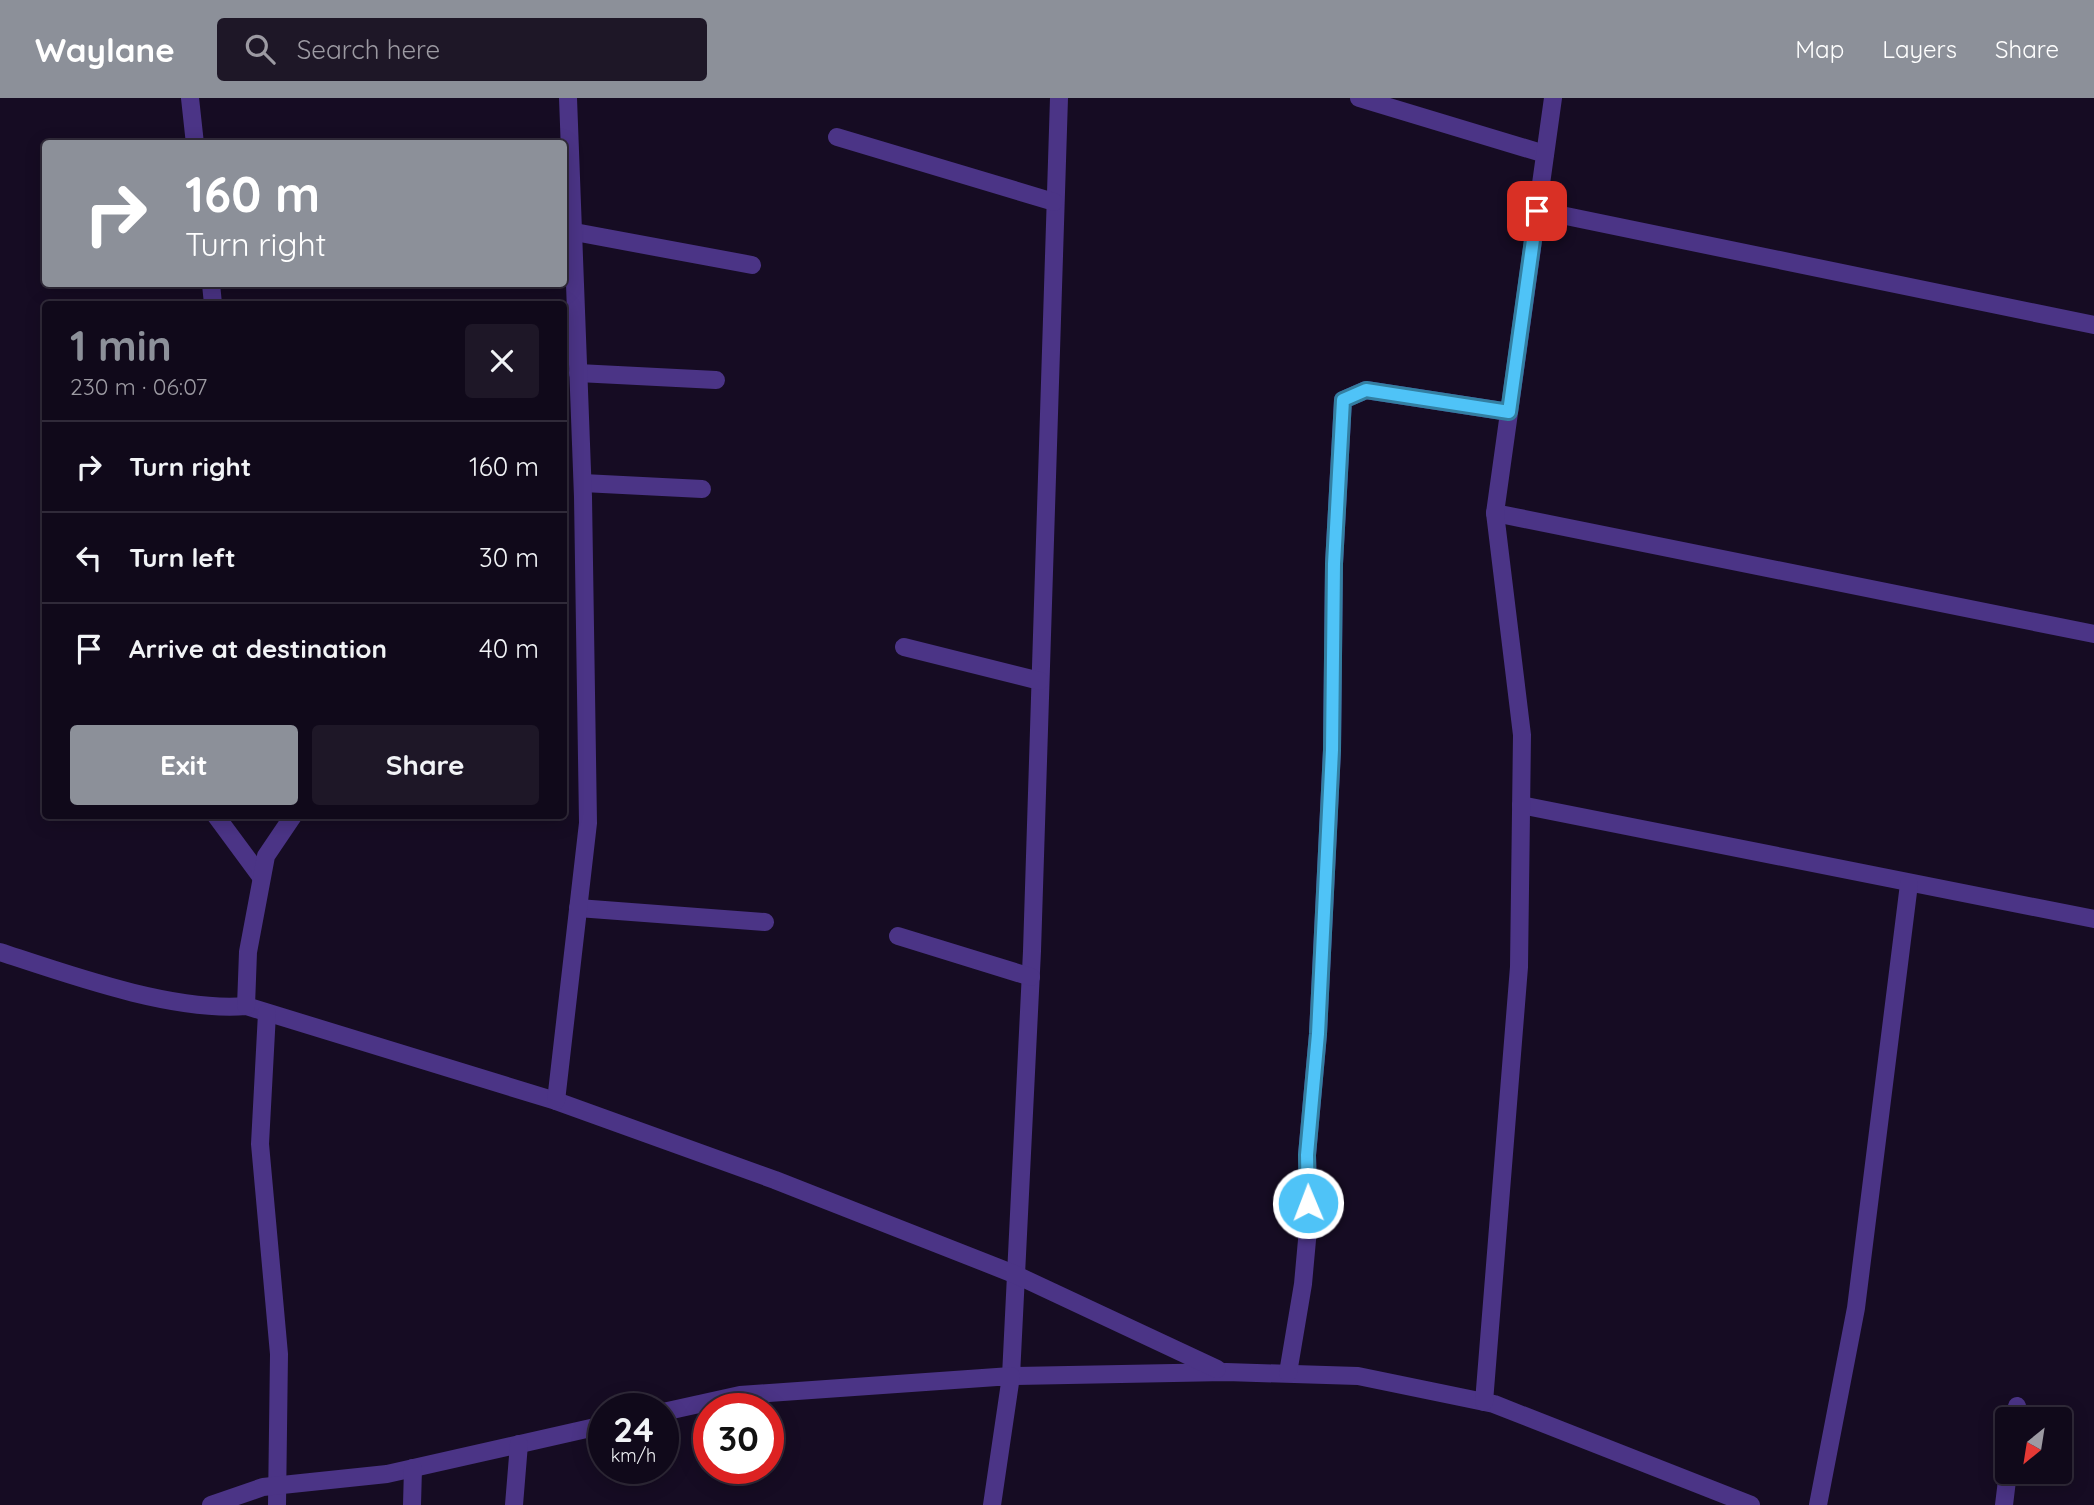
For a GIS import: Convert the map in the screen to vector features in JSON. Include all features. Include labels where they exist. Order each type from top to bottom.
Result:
[{"type":"street","points":[[190,98],[195,140]]},
{"type":"street","points":[[556,1101],[588,823],[583,483],[568,230],[568,98]]},
{"type":"street","points":[[992,1505],[1011,1376],[1014,1274],[1031,977],[1059,98]]},
{"type":"street","points":[[1359,98],[1545,154]]},
{"type":"street","points":[[1484,1402],[1519,967],[1521,734],[1495,513],[1553,98]]},
{"type":"street","points":[[837,137],[1054,202]]},
{"type":"street","points":[[1537,211],[2094,326]]},
{"type":"street","points":[[568,230],[752,265]]},
{"type":"street","points":[[578,373],[716,380]]},
{"type":"street","points":[[1288,1373],[1303,1284],[1309,1218],[1307,1155],[1318,1034],[1332,750],[1334,564],[1343,400],[1366,390],[1509,412]]},
{"type":"street","points":[[583,483],[702,489]]},
{"type":"street","points":[[1495,513],[2094,634]]},
{"type":"street","points":[[904,647],[1040,681]]},
{"type":"street","points":[[1521,805],[2094,919]]},
{"type":"street","points":[[218,819],[261,877]]},
{"type":"street","points":[[246,1006],[248,952],[266,856],[291,819]]},
{"type":"street","points":[[1818,1505],[1856,1308],[1909,884]]},
{"type":"street","points":[[578,908],[765,922]]},
{"type":"street","points":[[898,936],[1031,977]]},
{"type":"street","points":[[0,953],[80,978],[163,999],[228,1007],[246,1006],[556,1101],[775,1180],[1014,1274],[1222,1372]]},
{"type":"street","points":[[267,1013],[260,1143],[279,1354],[276,1505]]},
{"type":"street","points":[[679,1408],[740,1395],[1011,1376],[1222,1372],[1358,1376],[1484,1402],[1751,1505]]},
{"type":"street","points":[[211,1505],[263,1487],[413,1468],[588,1429]]},
{"type":"street","points":[[514,1505],[519,1444]]},
{"type":"street","points":[[412,1505],[413,1468]]},
{"type":"street","points":[[2004,1505],[2007,1484]]},
{"type":"route","points":[[1308,1203],[1307,1155],[1318,1034],[1332,750],[1334,564],[1343,400],[1366,390],[1509,412],[1537,211]]}]
